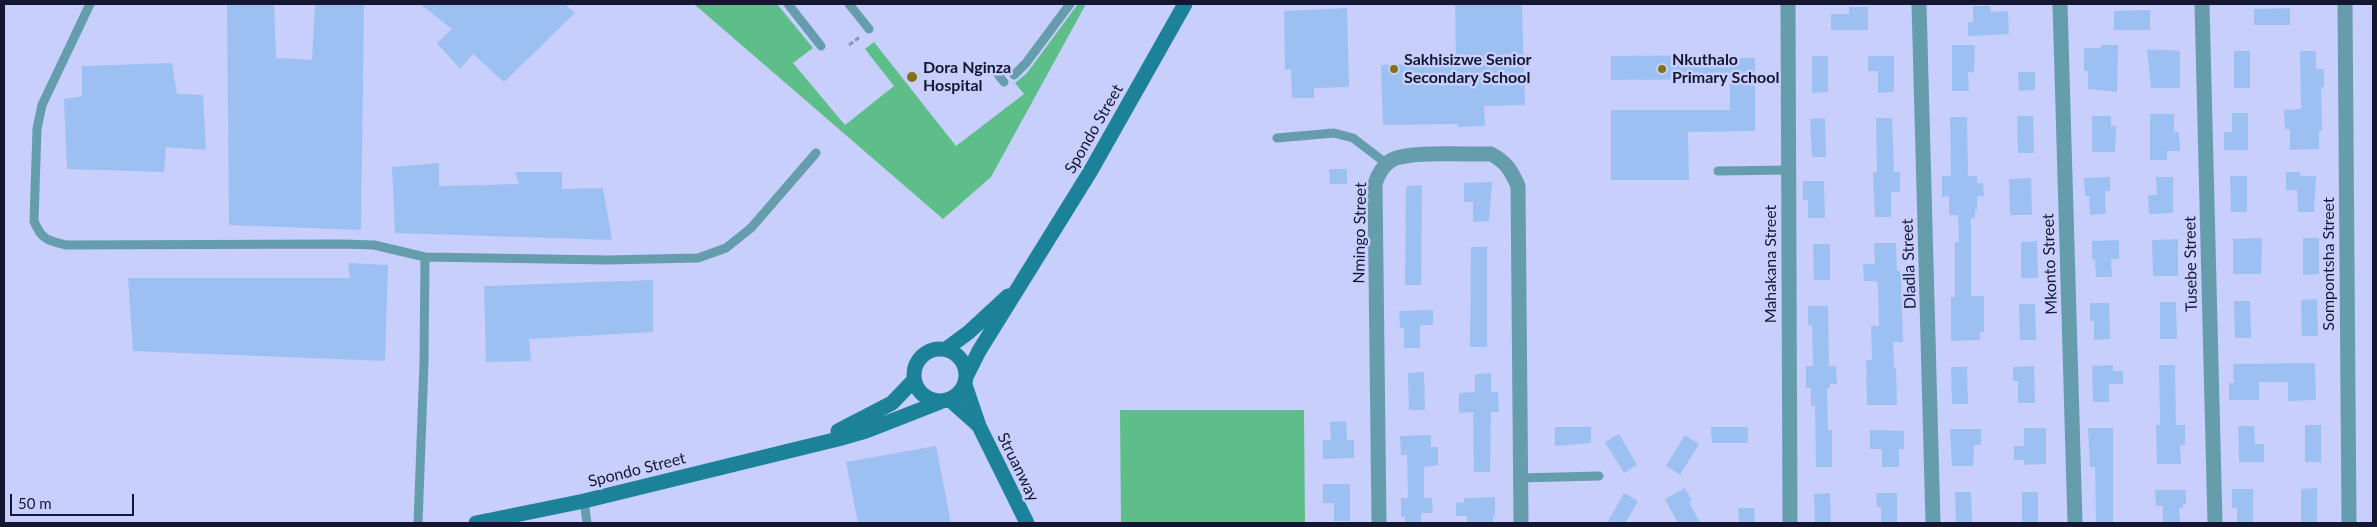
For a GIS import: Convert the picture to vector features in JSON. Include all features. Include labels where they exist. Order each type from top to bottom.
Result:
[{"type":"main road","name":"Spondo Street","points":[[966,380],[979,351],[1031,270],[1090,172],[1185,4]]},
{"type":"main road","name":"Spondo Street","points":[[946,349],[1004,301],[1031,270]]},
{"type":"main road","points":[[946,349],[961,358],[966,380],[959,394],[945,401],[929,400],[920,393],[914,380],[916,365],[919,359],[931,350],[946,349]]},
{"type":"main road","name":"Spondo Street","points":[[805,446],[851,425],[892,402],[914,380]]},
{"type":"main road","name":"Struanway","points":[[966,380],[979,426],[1026,523]]},
{"type":"main road","name":"Spondo Street","points":[[476,523],[584,501],[866,431],[945,401]]},
{"type":"main road","name":"Struanway","points":[[945,401],[979,426]]},
{"type":"street","name":"Mahakana Street","points":[[1788,4],[1790,523]]},
{"type":"street","name":"Dladla Street","points":[[1919,4],[1933,523]]},
{"type":"street","name":"Mkonto Street","points":[[2060,4],[2075,523]]},
{"type":"street","name":"Tusebe Street","points":[[2202,4],[2215,523]]},
{"type":"street","name":"Sompontsha Street","points":[[2345,4],[2349,523]]},
{"type":"street","points":[[1387,164],[1405,156],[1491,154],[1502,160],[1511,170],[1518,186],[1521,523]]},
{"type":"street","name":"Nmingo Street","points":[[1379,523],[1376,184],[1378,174],[1387,164]]},
{"type":"lane","points":[[90,4],[42,105],[37,129],[34,221],[38,232],[49,242],[66,245],[374,245],[425,258],[607,260],[698,258],[726,248],[751,228],[816,152]]},
{"type":"lane","points":[[788,4],[821,46]]},
{"type":"lane","points":[[850,4],[869,29]]},
{"type":"lane","points":[[1014,75],[1026,63],[1070,4]]},
{"type":"lane","points":[[996,72],[1004,82]]},
{"type":"lane","points":[[1277,138],[1334,133],[1353,138],[1387,164]]},
{"type":"lane","points":[[1718,171],[1788,170]]},
{"type":"lane","points":[[418,523],[424,363],[425,258]]},
{"type":"lane","points":[[1520,478],[1599,476]]},
{"type":"lane","points":[[584,501],[587,523]]},
{"type":"green space","points":[[694,4],[777,4],[813,48],[793,63],[845,125],[894,86],[865,49],[874,42],[956,146],[1024,94],[1015,83],[1027,73],[1078,4],[1086,4],[991,177],[943,219]]},
{"type":"green space","points":[[1120,410],[1304,410],[1305,523],[1121,523]]},
{"type":"building","points":[[227,4],[274,4],[276,58],[312,60],[315,4],[364,4],[361,230],[229,225]]},
{"type":"building","points":[[420,4],[565,4],[575,13],[504,82],[473,54],[460,69],[437,43],[452,29]]},
{"type":"building","points":[[1455,4],[1522,4],[1525,105],[1484,106],[1485,126],[1458,127],[1458,124],[1383,125],[1381,65],[1456,63]]},
{"type":"building","points":[[1973,6],[1990,6],[1991,12],[2008,11],[2009,34],[1968,36],[1968,22],[1973,22]]},
{"type":"building","points":[[1849,7],[1868,7],[1868,30],[1831,30],[1831,14],[1849,14]]},
{"type":"building","points":[[1347,8],[1349,87],[1314,88],[1314,98],[1292,98],[1291,69],[1285,70],[1284,11]]},
{"type":"building","points":[[2290,8],[2290,25],[2254,25],[2254,9]]},
{"type":"building","points":[[2150,10],[2150,30],[2114,30],[2114,11]]},
{"type":"building","points":[[1952,45],[1975,45],[1974,72],[1968,72],[1969,91],[1952,91]]},
{"type":"building","points":[[2101,45],[2118,45],[2117,92],[2088,89],[2088,71],[2084,71],[2084,48],[2101,48]]},
{"type":"building","points":[[2147,49],[2180,51],[2180,88],[2151,88]]},
{"type":"building","points":[[2234,51],[2250,51],[2250,88],[2234,88]]},
{"type":"building","points":[[2300,51],[2316,51],[2316,69],[2324,69],[2324,87],[2321,87],[2322,131],[2319,131],[2319,149],[2290,150],[2290,129],[2285,129],[2284,110],[2301,109]]},
{"type":"building","points":[[1727,55],[1727,58],[1755,58],[1755,131],[1688,132],[1689,180],[1611,180],[1611,110],[1730,110],[1730,79],[1611,80],[1611,56]]},
{"type":"building","points":[[1812,56],[1828,56],[1828,92],[1812,93]]},
{"type":"building","points":[[1868,56],[1894,56],[1894,92],[1878,93],[1878,71],[1868,71]]},
{"type":"building","points":[[172,63],[177,94],[203,95],[206,150],[166,147],[164,172],[67,169],[64,99],[82,96],[82,66]]},
{"type":"building","points":[[2018,72],[2035,72],[2035,90],[2019,91]]},
{"type":"building","points":[[2232,113],[2248,113],[2248,150],[2224,150],[2224,132],[2232,132]]},
{"type":"building","points":[[2150,114],[2174,114],[2174,132],[2179,132],[2180,151],[2167,151],[2167,160],[2150,160]]},
{"type":"building","points":[[2017,116],[2033,116],[2034,153],[2018,153]]},
{"type":"building","points":[[2092,116],[2111,116],[2111,126],[2116,126],[2115,152],[2092,152]]},
{"type":"building","points":[[1950,117],[1967,117],[1968,176],[1977,176],[1977,183],[1983,183],[1984,196],[1977,196],[1975,218],[1971,218],[1971,296],[1984,296],[1984,332],[1980,332],[1980,340],[1951,341],[1951,297],[1955,297],[1955,242],[1959,242],[1958,215],[1949,215],[1949,196],[1942,197],[1942,176],[1951,176]]},
{"type":"building","points":[[1825,118],[1826,157],[1812,157],[1810,119]]},
{"type":"building","points":[[1876,118],[1892,118],[1894,172],[1900,172],[1900,192],[1891,192],[1891,217],[1875,217],[1873,172],[1877,172]]},
{"type":"building","points":[[439,163],[439,186],[519,184],[515,172],[562,172],[562,189],[603,188],[612,240],[395,233],[392,167]]},
{"type":"building","points":[[1329,169],[1347,169],[1347,184],[1330,184]]},
{"type":"building","points":[[2286,172],[2300,172],[2300,176],[2316,176],[2314,212],[2298,212],[2297,190],[2286,190]]},
{"type":"building","points":[[2230,176],[2247,176],[2247,212],[2231,212]]},
{"type":"building","points":[[2110,177],[2110,191],[2105,191],[2106,214],[2090,215],[2089,196],[2085,196],[2084,178]]},
{"type":"building","points":[[2156,177],[2173,177],[2173,213],[2149,214],[2148,195],[2157,195]]},
{"type":"building","points":[[2031,178],[2032,215],[2010,215],[2009,179]]},
{"type":"building","points":[[1803,181],[1824,181],[1825,218],[1808,218],[1808,200],[1803,200]]},
{"type":"building","points":[[1492,182],[1489,221],[1473,222],[1473,202],[1464,202],[1464,183]]},
{"type":"building","points":[[1422,185],[1421,285],[1405,285],[1406,186]]},
{"type":"building","points":[[2262,238],[2261,274],[2233,274],[2233,239]]},
{"type":"building","points":[[2303,238],[2319,238],[2319,274],[2303,275]]},
{"type":"building","points":[[2178,239],[2178,276],[2153,276],[2152,240]]},
{"type":"building","points":[[2119,240],[2119,259],[2111,259],[2112,277],[2096,277],[2095,259],[2092,259],[2092,241]]},
{"type":"building","points":[[2037,241],[2038,278],[2021,278],[2021,242]]},
{"type":"building","points":[[1874,243],[1896,243],[1897,271],[1901,271],[1903,342],[1893,342],[1897,405],[1867,405],[1866,360],[1872,360],[1871,326],[1879,326],[1878,283],[1875,281],[1864,281],[1863,264],[1875,264]]},
{"type":"building","points":[[1813,244],[1830,244],[1830,280],[1814,280]]},
{"type":"building","points":[[1471,247],[1487,247],[1487,347],[1470,347]]},
{"type":"building","points":[[348,263],[388,265],[385,361],[133,351],[128,278],[350,278]]},
{"type":"building","points":[[653,280],[653,332],[529,339],[531,361],[486,362],[484,286]]},
{"type":"building","points":[[2317,299],[2318,336],[2302,336],[2301,300]]},
{"type":"building","points":[[2234,301],[2250,301],[2251,338],[2235,338]]},
{"type":"building","points":[[2160,302],[2176,302],[2177,339],[2160,339]]},
{"type":"building","points":[[2090,303],[2109,303],[2110,339],[2094,340],[2094,321],[2090,321]]},
{"type":"building","points":[[2019,304],[2035,304],[2036,340],[2020,340]]},
{"type":"building","points":[[1808,306],[1828,306],[1829,366],[1836,366],[1837,384],[1830,384],[1830,388],[1827,388],[1828,430],[1832,430],[1832,467],[1816,467],[1815,406],[1811,406],[1811,388],[1806,388],[1806,366],[1813,366],[1812,325],[1808,325]]},
{"type":"building","points":[[1433,310],[1433,325],[1420,325],[1420,348],[1404,348],[1404,328],[1400,328],[1399,311]]},
{"type":"building","points":[[2315,363],[2316,400],[2288,401],[2288,382],[2259,382],[2259,400],[2229,400],[2229,383],[2234,383],[2233,364]]},
{"type":"building","points":[[2113,365],[2113,371],[2123,371],[2123,384],[2109,384],[2109,402],[2093,402],[2092,366]]},
{"type":"building","points":[[2159,365],[2175,365],[2176,425],[2185,425],[2185,445],[2180,445],[2181,464],[2157,464],[2156,425],[2160,425]]},
{"type":"building","points":[[2034,366],[2035,403],[2018,403],[2018,381],[2013,381],[2013,367]]},
{"type":"building","points":[[1951,367],[1967,367],[1968,404],[1952,404]]},
{"type":"building","points":[[1424,372],[1425,410],[1409,410],[1408,373]]},
{"type":"building","points":[[1491,373],[1491,392],[1498,392],[1499,412],[1491,412],[1490,472],[1474,472],[1473,412],[1459,413],[1459,393],[1475,392],[1475,374]]},
{"type":"building","points":[[1346,421],[1347,440],[1354,440],[1354,458],[1323,459],[1323,440],[1331,440],[1330,422]]},
{"type":"building","points":[[2305,425],[2321,425],[2321,462],[2305,462]]},
{"type":"building","points":[[2238,426],[2254,426],[2255,444],[2264,444],[2264,462],[2239,462]]},
{"type":"building","points":[[1555,427],[1591,427],[1591,443],[1555,446]]},
{"type":"building","points":[[1711,427],[1748,427],[1748,443],[1712,443]]},
{"type":"building","points":[[2024,428],[2046,428],[2046,464],[2024,465],[2024,460],[2014,460],[2014,446],[2024,446]]},
{"type":"building","points":[[2088,428],[2113,428],[2113,523],[2096,523],[2095,467],[2090,467]]},
{"type":"building","points":[[1950,429],[1981,429],[1981,445],[1974,445],[1973,466],[1952,466]]},
{"type":"building","points":[[1870,430],[1904,431],[1904,449],[1899,449],[1899,467],[1882,467],[1882,449],[1870,449]]},
{"type":"building","points":[[1619,434],[1637,465],[1624,473],[1605,442]]},
{"type":"building","points":[[1431,435],[1431,447],[1438,447],[1438,465],[1424,467],[1424,498],[1432,498],[1433,513],[1421,513],[1421,523],[1405,523],[1405,517],[1401,517],[1401,498],[1408,498],[1407,455],[1401,455],[1400,436]]},
{"type":"building","points":[[1685,435],[1699,444],[1680,475],[1666,466]]},
{"type":"building","points":[[936,446],[951,523],[858,523],[846,462]]},
{"type":"building","points":[[1323,484],[1350,484],[1350,521],[1334,521],[1334,503],[1323,503]]},
{"type":"building","points":[[1685,488],[1692,500],[1689,502],[1700,523],[1678,523],[1665,499]]},
{"type":"building","points":[[2317,488],[2317,523],[2301,523],[2301,489]]},
{"type":"building","points":[[2232,489],[2253,489],[2253,523],[2237,523],[2237,508],[2232,508]]},
{"type":"building","points":[[2155,490],[2186,490],[2186,504],[2183,504],[2183,508],[2179,508],[2180,523],[2163,523],[2163,506],[2156,506]]},
{"type":"building","points":[[1955,492],[1971,492],[1972,523],[1956,523]]},
{"type":"building","points":[[2022,492],[2038,492],[2038,523],[2022,523]]},
{"type":"building","points":[[1624,493],[1638,501],[1629,517],[1625,523],[1607,523]]},
{"type":"building","points":[[1830,493],[1831,523],[1815,523],[1814,494]]},
{"type":"building","points":[[1876,493],[1897,493],[1897,523],[1881,523],[1881,507],[1877,507]]},
{"type":"building","points":[[1495,497],[1493,523],[1467,523],[1467,516],[1456,516],[1456,503],[1464,502],[1464,498]]},
{"type":"building","points":[[1738,508],[1754,508],[1755,523],[1739,523]]},
{"type":"place","name":"Sakhisizwe Senior Secondary School","points":[[1394,69]]},
{"type":"place","name":"Nkuthalo Primary School","points":[[1662,69]]},
{"type":"place","name":"Dora Nginza Hospital","points":[[912,77]]}]
